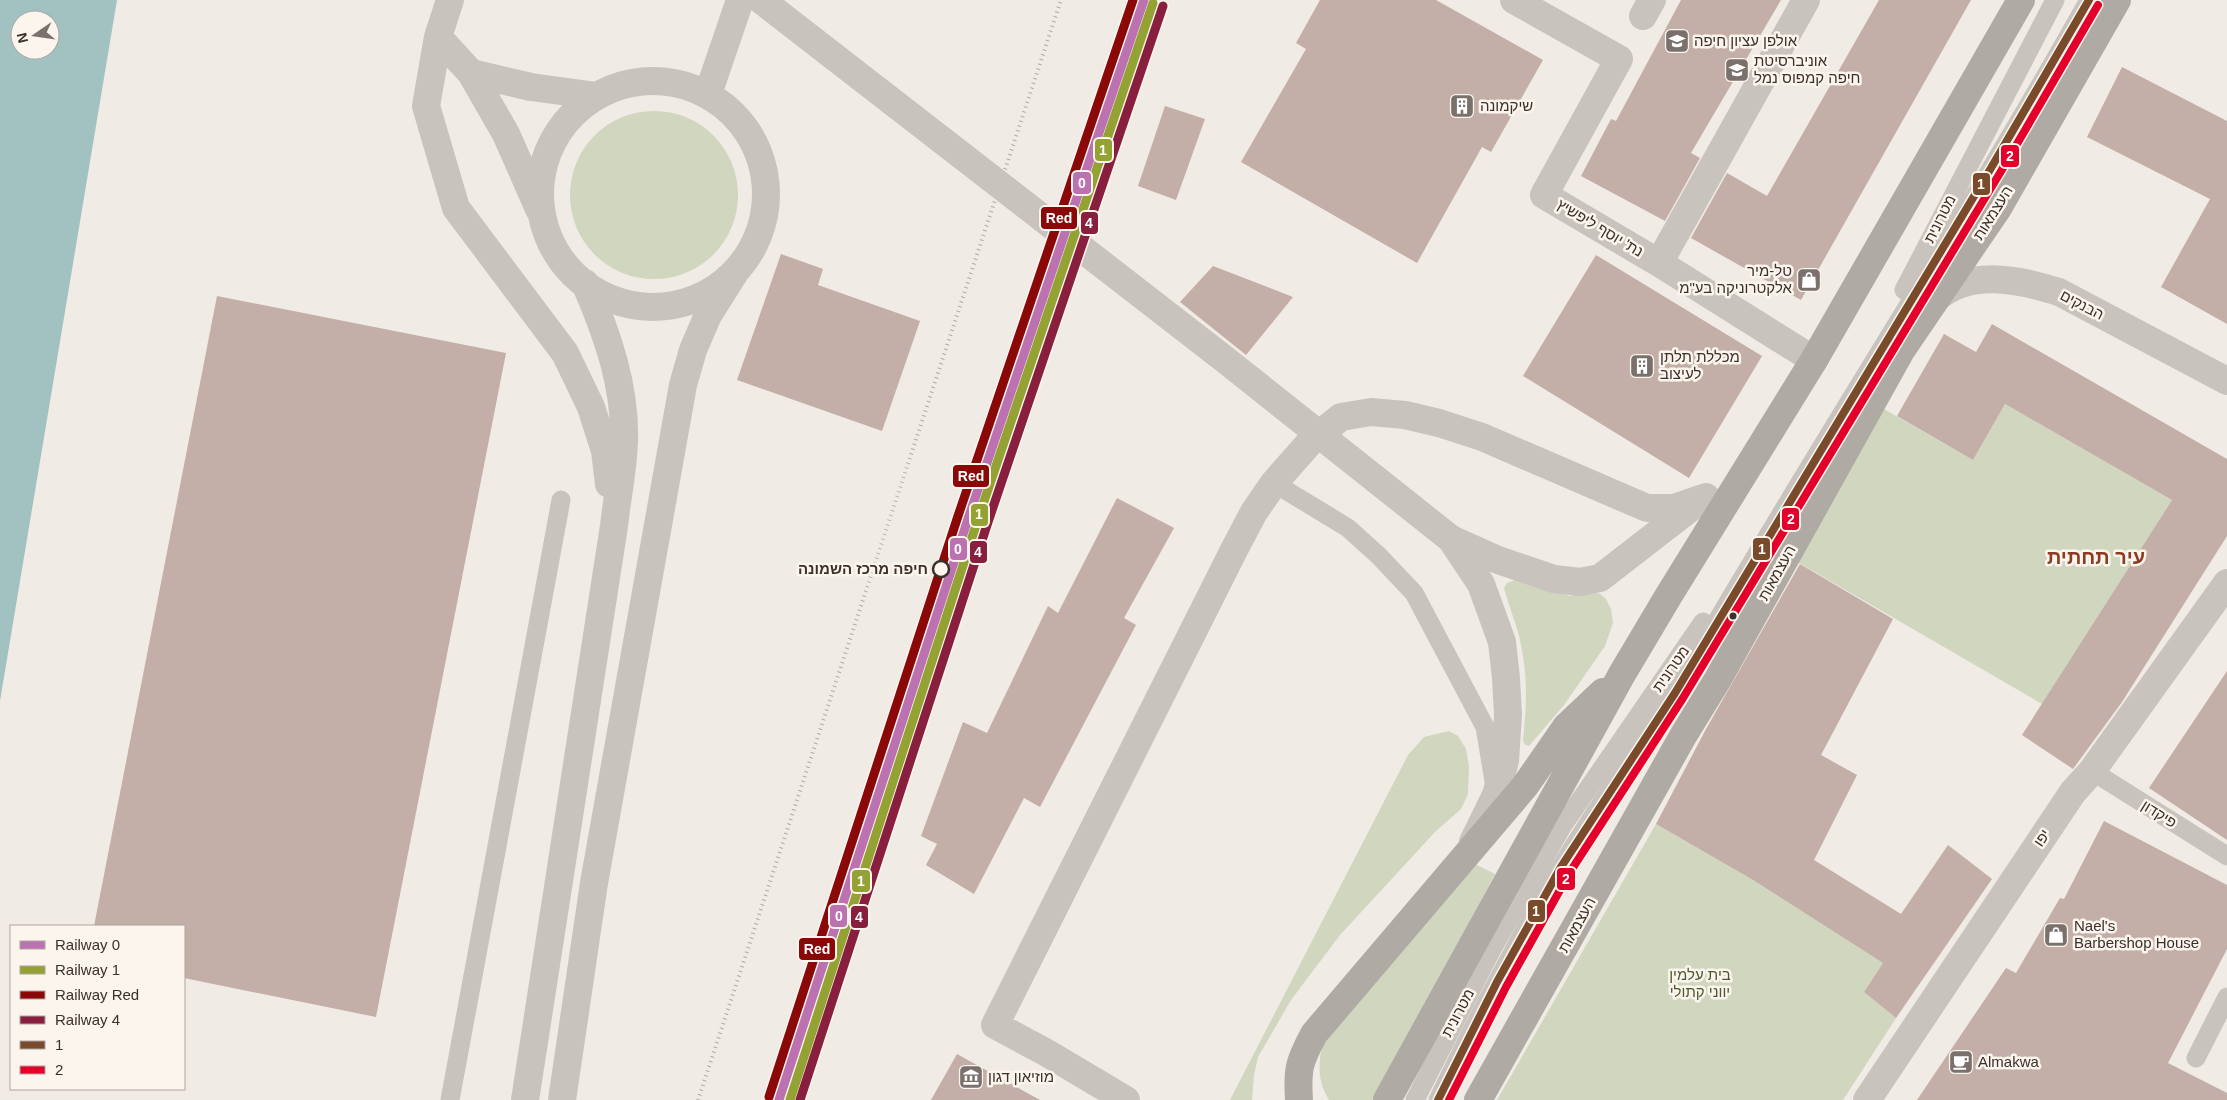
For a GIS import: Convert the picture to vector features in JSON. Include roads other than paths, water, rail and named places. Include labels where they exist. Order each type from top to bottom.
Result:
[{"type":"highway","points":[[1388,1100],[1622,674],[1668,595],[1814,360],[2021,0]]},
{"type":"highway","name":"העצמאות","points":[[1478,1100],[1683,736],[1718,679],[1902,349],[1930,304],[1998,208],[2117,0]]},
{"type":"highway","points":[[1299,1100],[1298,1072],[1304,1052],[1314,1034],[1525,786],[1566,727],[1622,674]]},
{"type":"street","points":[[450,0],[438,37],[426,106],[456,208],[565,354],[591,407],[605,451],[614,526]]},
{"type":"street","points":[[708,94],[740,0]]},
{"type":"street","points":[[761,0],[1223,358],[1451,539],[1498,560],[1554,579],[1580,582],[1600,578],[1706,497],[1746,471]]},
{"type":"street","name":"נת' יוסף ליפשיץ","points":[[1514,0],[1618,59],[1544,195],[1659,263],[1814,360]]},
{"type":"street","points":[[1659,263],[1806,0]]},
{"type":"street","points":[[438,37],[471,73],[506,134],[545,222]]},
{"type":"street","points":[[471,73],[531,87],[597,96]]},
{"type":"street","points":[[562,1100],[594,883],[683,386],[693,350],[708,315],[754,246],[765,212],[765,177],[755,144],[735,115],[708,94],[676,82],[642,80],[610,89],[581,106],[559,131],[543,166],[540,203],[550,240],[570,271],[600,294],[636,306],[673,306],[706,294],[734,274]]},
{"type":"street","name":"הבנקים","points":[[1930,304],[1943,292],[1957,284],[2002,279],[2031,283],[2059,292],[2227,381]]},
{"type":"street","points":[[525,1100],[614,526],[624,442],[622,401],[602,321],[586,283]]},
{"type":"street","points":[[1126,1100],[1047,1053],[995,1025],[1254,512],[1274,483],[1311,441],[1341,417],[1371,412],[1405,415],[1440,422],[1482,437],[1647,508],[1674,508],[1706,497]]},
{"type":"street","points":[[1451,539],[1482,584],[1502,642],[1506,678],[1508,715],[1506,753],[1496,795],[1485,814],[1469,850]]},
{"type":"street","name":"יפו","points":[[1867,1100],[2073,792],[2092,771],[2227,583]]},
{"type":"lane","name":"מטרונית","points":[[1416,1100],[1488,957],[1563,825],[1708,614],[1914,274],[1938,222],[2054,0]]},
{"type":"lane","name":"מטרונית","points":[[1438,1100],[1474,1027],[1561,867],[1690,668],[1933,266],[2039,88],[2088,0]]},
{"type":"lane","points":[[1274,483],[1348,528],[1379,556],[1414,593],[1485,727],[1496,795]]},
{"type":"lane","points":[[450,1100],[561,500]]},
{"type":"lane","name":"פיקדון","points":[[2092,771],[2227,856]]},
{"type":"lane","points":[[2196,1058],[2227,997]]},
{"type":"water","points":[[0,0],[117,0],[0,701]]},
{"type":"railway","points":[[698,1100],[1061,0]]},
{"type":"rail line","name":"Red","points":[[769,1097],[958,516],[1133,0]]},
{"type":"rail line","name":"0","points":[[779,1100],[968,519],[1144,0]]},
{"type":"rail line","name":"1","points":[[790,1100],[977,522],[1153,3]]},
{"type":"rail line","name":"4","points":[[800,1100],[987,525],[1163,6]]},
{"type":"place","name":"אולפן עציון חיפה","points":[[1677,41]]},
{"type":"place","name":"אוניברסיטת חיפה קמפוס נמל","points":[[1737,70]]},
{"type":"place","name":"שיקמונה","points":[[1462,106]]},
{"type":"place","name":"טל-מיר אלקטרוניקה בע\"מ","points":[[1809,280]]},
{"type":"place","name":"מכללת תלתן לעיצוב","points":[[1642,366]]},
{"type":"place","name":"חיפה מרכז השמונה","points":[[941,569]]},
{"type":"place","name":"Nael's Barbershop House","points":[[2056,935]]},
{"type":"place","name":"Almakwa","points":[[1961,1062]]},
{"type":"place","name":"מוזיאון דגון","points":[[971,1077]]},
{"type":"district","name":"עיר תחתית","points":[[2096,557]]},
{"type":"park label","name":"בית עלמין יווני קתולי","points":[[1700,984]]}]
